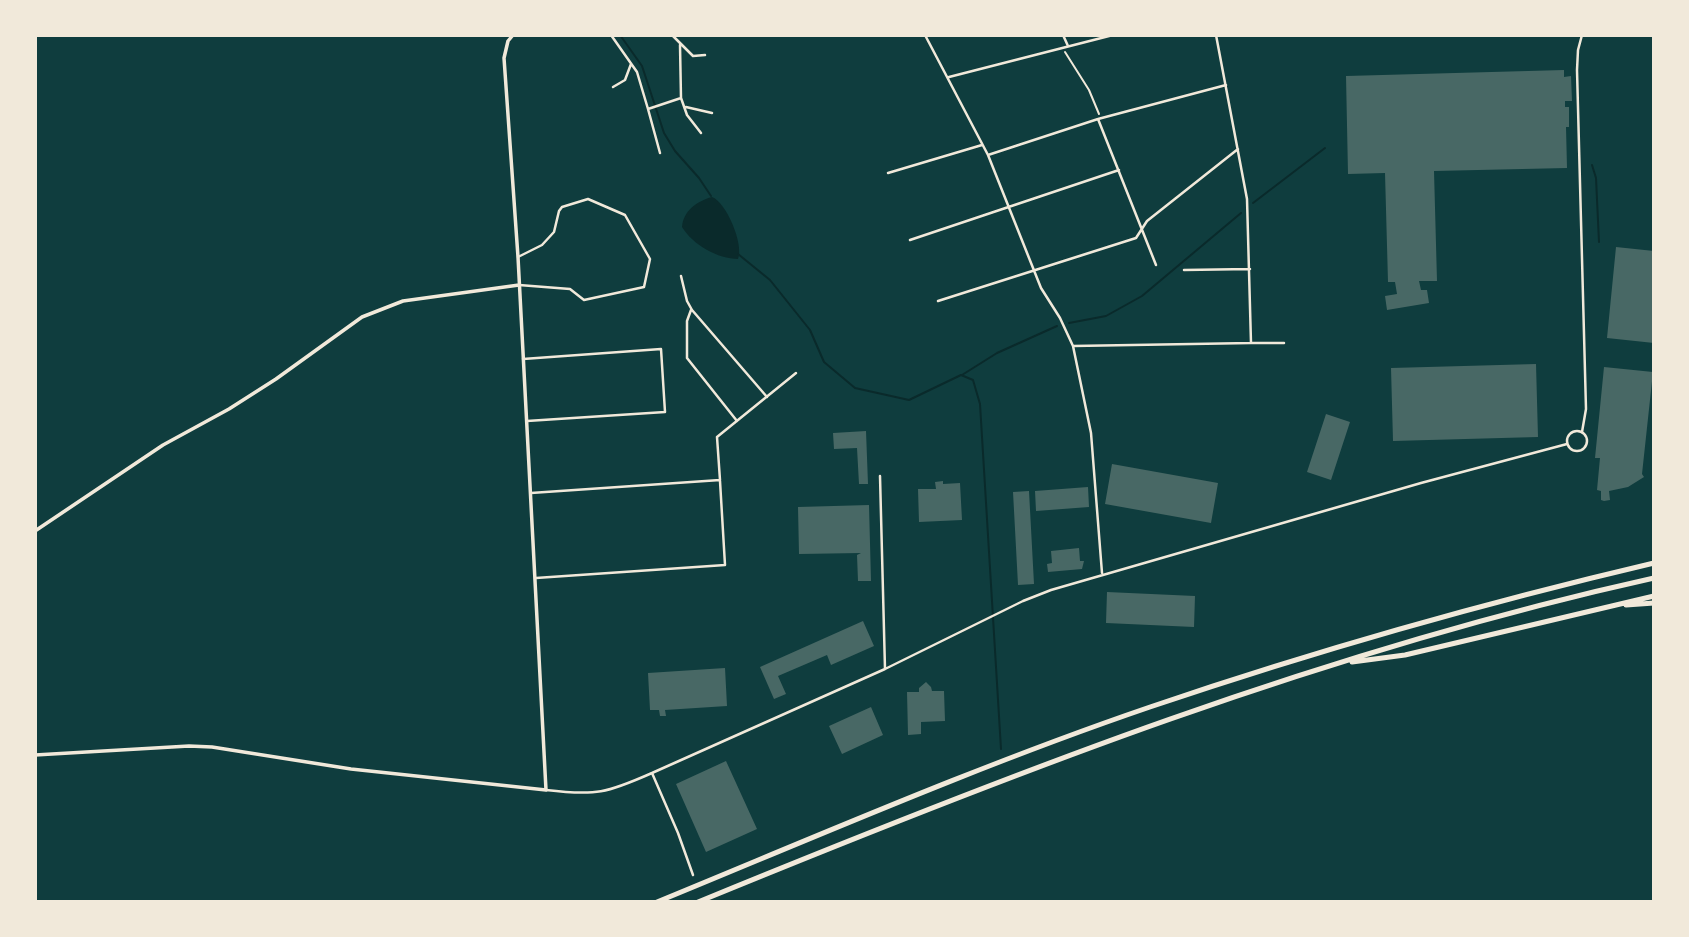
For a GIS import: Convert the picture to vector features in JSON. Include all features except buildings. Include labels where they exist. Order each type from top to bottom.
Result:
[{"type":"highway","points":[[657,902],[946,784],[1148,708],[1415,624],[1654,563]]},
{"type":"highway","points":[[698,902],[1058,758],[1158,722],[1332,665],[1463,626],[1654,578]]},
{"type":"highway","points":[[1332,665],[1405,654],[1654,596]]},
{"type":"highway","points":[[1606,608],[1654,603]]},
{"type":"street","points":[[513,35],[508,41],[504,58],[518,257],[546,790]]},
{"type":"street","points":[[611,35],[637,72],[650,109],[660,153]]},
{"type":"street","points":[[673,35],[693,56],[705,55]]},
{"type":"street","points":[[925,35],[988,155],[1034,271],[1073,346],[1092,440],[1102,574]]},
{"type":"street","points":[[1063,35],[1068,46]]},
{"type":"street","points":[[949,77],[1113,35]]},
{"type":"street","points":[[1216,35],[1247,199],[1251,343]]},
{"type":"street","points":[[1567,444],[1575,452],[1584,449],[1587,440],[1582,432],[1586,410],[1577,70],[1582,35]]},
{"type":"street","points":[[680,45],[681,98],[687,115],[701,133]]},
{"type":"street","points":[[613,88],[625,80],[631,64]]},
{"type":"street","points":[[988,155],[1100,118],[1226,85]]},
{"type":"street","points":[[650,109],[681,98]]},
{"type":"street","points":[[686,107],[712,114]]},
{"type":"street","points":[[1100,118],[1156,265]]},
{"type":"street","points":[[888,173],[982,145]]},
{"type":"street","points":[[938,301],[1136,238],[1150,219],[1238,149]]},
{"type":"street","points":[[910,240],[1119,170]]},
{"type":"street","points":[[35,531],[163,445],[229,409],[276,379],[362,317],[403,301],[519,285],[570,289],[584,300],[644,287],[650,259],[625,215],[588,200],[562,207],[554,232],[542,245],[518,257]]},
{"type":"street","points":[[1184,270],[1250,269]]},
{"type":"street","points":[[681,276],[692,310],[767,397]]},
{"type":"street","points":[[692,310],[687,321],[687,358],[737,422]]},
{"type":"street","points":[[1073,346],[1284,343]]},
{"type":"street","points":[[522,359],[662,349],[665,411],[527,421]]},
{"type":"street","points":[[536,578],[725,565],[718,437],[796,373]]},
{"type":"street","points":[[1567,444],[1569,435],[1575,431],[1582,432]]},
{"type":"street","points":[[35,755],[212,747],[363,771],[584,795],[610,791],[885,669],[1023,601],[1102,574],[1410,485],[1567,444]]},
{"type":"street","points":[[880,476],[885,669]]},
{"type":"street","points":[[531,493],[720,480]]},
{"type":"street","points":[[652,773],[693,875]]},
{"type":"path","points":[[1062,48],[1089,90],[1100,118]]},
{"type":"water","points":[[712,197],[723,207],[733,224],[738,244],[738,259],[722,257],[707,250],[693,240],[682,227],[685,216],[692,208]]},
{"type":"waterway","points":[[620,35],[642,66],[664,133],[711,196]]},
{"type":"waterway","points":[[1253,203],[1325,148]]},
{"type":"waterway","points":[[1592,165],[1596,178],[1599,242]]},
{"type":"waterway","points":[[1069,323],[1106,316],[1142,296],[1241,213]]},
{"type":"waterway","points":[[738,254],[770,280],[810,330],[824,362],[855,388],[909,400],[961,375],[973,380],[980,404],[1001,749]]},
{"type":"waterway","points":[[962,375],[997,353],[1057,326]]}]
